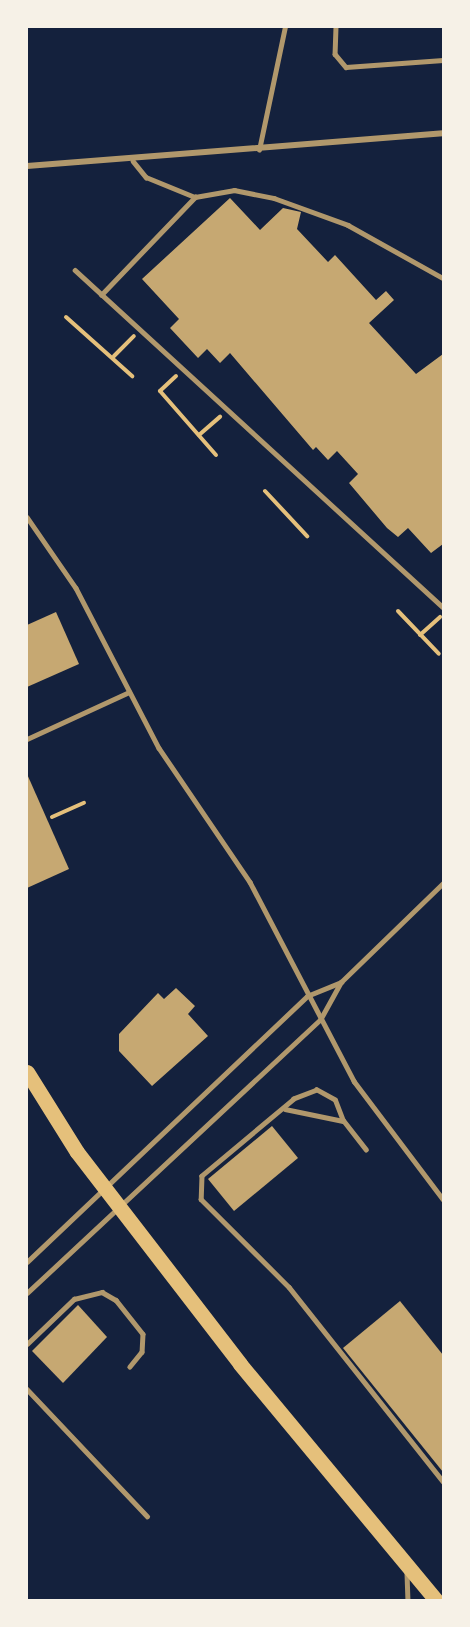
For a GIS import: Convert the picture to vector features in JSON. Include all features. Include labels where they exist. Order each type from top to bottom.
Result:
[{"type":"main road","points":[[27,1072],[119,1208],[436,1600]]},
{"type":"street","points":[[27,166],[133,161],[443,133]]},
{"type":"lane","points":[[259,150],[285,27]]},
{"type":"lane","points":[[336,27],[335,54],[346,67],[443,60]]},
{"type":"lane","points":[[133,161],[146,177],[195,197],[234,190],[274,198],[348,225],[443,278]]},
{"type":"lane","points":[[101,295],[195,197]]},
{"type":"lane","points":[[75,270],[443,607]]},
{"type":"lane","points":[[27,517],[76,588],[159,748],[250,882],[307,996],[354,1081],[443,1199]]},
{"type":"lane","points":[[27,739],[129,693]]},
{"type":"lane","points":[[27,1293],[320,1020],[340,982],[443,884]]},
{"type":"lane","points":[[27,1262],[307,996],[340,982]]},
{"type":"lane","points":[[366,1150],[343,1121],[335,1100],[317,1090],[285,1109],[202,1176],[201,1199],[289,1287],[443,1481]]},
{"type":"lane","points":[[285,1109],[343,1121]]},
{"type":"lane","points":[[27,1344],[74,1299],[102,1292],[116,1300],[143,1334],[142,1352],[130,1367]]},
{"type":"lane","points":[[27,1389],[147,1515]]},
{"type":"lane","points":[[406,1564],[408,1600]]},
{"type":"path","points":[[66,317],[132,376]]},
{"type":"path","points":[[160,391],[216,455]]},
{"type":"path","points":[[265,491],[307,536]]},
{"type":"path","points":[[398,611],[439,654]]},
{"type":"path","points":[[420,635],[443,614]]},
{"type":"path","points":[[51,817],[84,802]]},
{"type":"building","points":[[230,198],[260,230],[283,208],[301,212],[297,229],[328,262],[335,255],[376,300],[386,291],[394,300],[369,323],[416,374],[443,354],[443,544],[431,553],[408,528],[398,537],[387,528],[349,483],[358,474],[337,451],[328,460],[316,447],[313,450],[230,353],[220,363],[207,349],[198,358],[170,328],[179,319],[142,279]]},
{"type":"building","points":[[56,612],[79,664],[27,687],[27,625]]},
{"type":"building","points":[[27,774],[69,869],[27,888]]},
{"type":"building","points":[[176,988],[195,1006],[188,1014],[208,1036],[152,1086],[119,1051],[119,1034],[158,993],[164,999]]},
{"type":"building","points":[[272,1126],[298,1158],[234,1211],[208,1179]]},
{"type":"building","points":[[400,1301],[443,1355],[443,1472],[343,1348]]},
{"type":"building","points":[[78,1305],[107,1337],[63,1383],[32,1351]]}]
